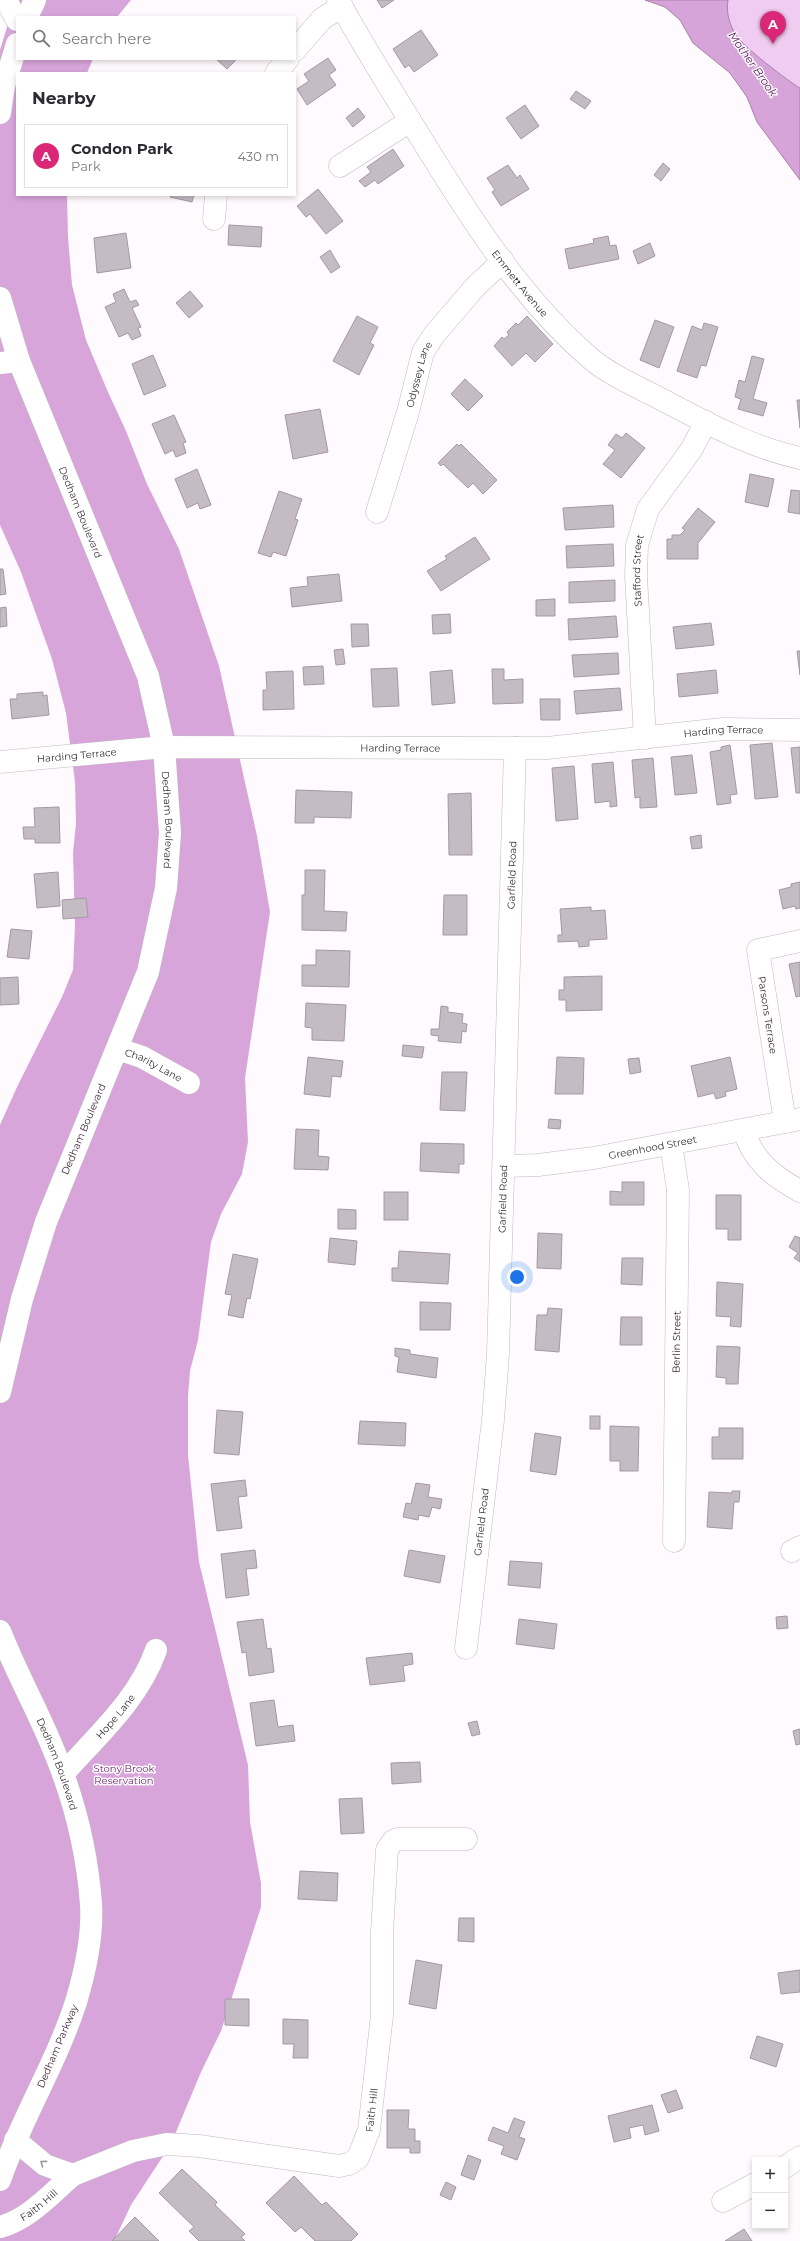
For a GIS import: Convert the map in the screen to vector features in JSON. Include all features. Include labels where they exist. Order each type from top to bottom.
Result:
[{"type":"street","points":[[6,0],[16,18]]},
{"type":"street","points":[[27,16],[35,0]]},
{"type":"street","points":[[296,49],[322,19],[340,3]]},
{"type":"street","name":"Emmett Avenue","points":[[340,3],[445,177],[503,261],[531,297],[589,358],[612,374],[706,422],[761,446],[800,458]]},
{"type":"street","points":[[0,113],[4,86],[16,47]]},
{"type":"street","points":[[277,72],[287,60]]},
{"type":"street","points":[[340,166],[410,121]]},
{"type":"street","points":[[214,219],[216,196]]},
{"type":"street","name":"Odyssey Lane","points":[[377,512],[408,412],[423,352],[434,335],[475,287],[503,261]]},
{"type":"street","name":"Dedham Boulevard","points":[[0,298],[10,362],[140,654],[155,700],[164,747],[170,819],[166,888],[148,972],[118,1049],[68,1164],[44,1228],[22,1299],[0,1392]]},
{"type":"street","name":"Stafford Street","points":[[645,738],[636,576],[637,545],[648,509],[691,450],[706,422]]},
{"type":"street","name":"Harding Terrace","points":[[0,762],[164,747],[515,748],[570,746],[723,729],[800,730]]},
{"type":"street","name":"Garfield Road","points":[[466,1648],[496,1397],[504,1166],[515,748]]},
{"type":"street","name":"Parsons Terrace","points":[[792,1121],[758,950],[800,941]]},
{"type":"street","name":"Charity Lane","points":[[118,1049],[142,1058],[189,1083]]},
{"type":"street","name":"Greenhood Street","points":[[504,1166],[568,1162],[792,1121]]},
{"type":"street","points":[[744,1130],[750,1147],[762,1164],[781,1180],[800,1191]]},
{"type":"street","name":"Berlin Street","points":[[671,1144],[678,1190],[674,1541]]},
{"type":"street","name":"Dedham Boulevard","points":[[2,1642],[53,1746],[63,1774],[79,1832],[91,1905]]},
{"type":"street","name":"Hope Lane","points":[[63,1774],[131,1697],[146,1674],[156,1650]]},
{"type":"street","name":"Faith Hill","points":[[0,2227],[18,2219],[30,2211],[73,2175],[133,2151],[167,2144],[199,2146],[339,2166],[349,2164],[358,2158],[368,2130],[382,2015],[382,1932],[387,1850],[393,1841],[398,1839],[466,1839]]},
{"type":"street","name":"Dedham Parkway","points":[[0,2180],[15,2140],[64,2033],[76,2003],[84,1967],[91,1905]]},
{"type":"street","name":"Faith Hill","points":[[15,2140],[45,2165],[73,2175]]},
{"type":"street","points":[[788,2165],[800,2157]]},
{"type":"street","points":[[723,2201],[752,2186]]},
{"type":"shaded area","points":[[728,0],[800,0],[800,88],[766,63],[740,40],[730,22],[727,9]]},
{"type":"green space","name":"Stony Brook Reservation","points":[[18,0],[131,0],[118,16],[16,16],[16,60],[93,60],[87,72],[16,72],[16,196],[67,196],[68,237],[72,285],[86,340],[126,431],[147,484],[179,549],[219,666],[257,836],[270,912],[245,1078],[248,1142],[242,1174],[221,1214],[211,1242],[198,1340],[190,1371],[188,1396],[188,1455],[199,1562],[248,1765],[250,1822],[261,1883],[261,1907],[221,2031],[201,2072],[171,2144],[131,2205],[114,2241],[0,2241],[0,1125],[17,1087],[62,997],[73,970],[75,926],[73,853],[76,823],[75,782],[66,713],[52,659],[21,572],[0,525],[0,50],[11,14]]},
{"type":"water","name":"Mother Brook","points":[[645,0],[728,0],[727,9],[730,22],[740,40],[786,79],[800,88],[800,180],[757,122],[747,97],[730,73],[693,43],[680,20],[665,7]]},
{"type":"building","points":[[377,0],[394,0],[382,8]]},
{"type":"building","points":[[421,30],[438,55],[414,72],[409,65],[405,68],[393,49]]},
{"type":"building","points":[[328,58],[336,70],[329,75],[336,85],[307,105],[297,89],[309,81],[304,74]]},
{"type":"building","points":[[217,60],[236,60],[227,69]]},
{"type":"building","points":[[576,91],[591,101],[585,109],[570,99]]},
{"type":"building","points":[[525,105],[539,126],[521,139],[506,118]]},
{"type":"building","points":[[358,108],[365,117],[353,127],[346,118]]},
{"type":"building","points":[[393,149],[404,166],[378,184],[375,180],[365,187],[359,181],[371,172],[367,167]]},
{"type":"building","points":[[663,163],[670,169],[661,181],[654,175]]},
{"type":"building","points":[[508,165],[517,178],[520,175],[529,189],[501,206],[492,192],[495,190],[487,178]]},
{"type":"building","points":[[318,189],[343,221],[326,234],[310,214],[306,217],[297,206]]},
{"type":"building","points":[[170,196],[194,196],[192,202]]},
{"type":"building","points":[[229,225],[262,227],[261,247],[228,245]]},
{"type":"building","points":[[126,233],[131,268],[97,273],[94,238]]},
{"type":"building","points":[[608,236],[610,246],[616,245],[619,259],[569,269],[565,249],[594,243],[593,239]]},
{"type":"building","points":[[650,243],[655,256],[638,264],[633,251]]},
{"type":"building","points":[[330,250],[340,267],[331,273],[320,257]]},
{"type":"building","points":[[124,289],[130,302],[136,300],[139,305],[132,308],[141,327],[138,328],[141,336],[132,340],[128,333],[119,337],[105,307],[116,302],[113,294]]},
{"type":"building","points":[[190,291],[203,306],[189,318],[176,303]]},
{"type":"building","points":[[357,316],[378,327],[370,343],[374,345],[359,375],[333,361]]},
{"type":"building","points":[[527,316],[553,344],[535,362],[526,353],[512,366],[494,346],[502,337],[504,339],[509,335],[507,332],[516,323],[518,325]]},
{"type":"building","points":[[655,320],[674,327],[659,368],[640,360]]},
{"type":"building","points":[[704,323],[718,327],[706,366],[701,365],[697,378],[677,371],[692,326],[702,330]]},
{"type":"building","points":[[153,355],[166,386],[144,395],[132,364]]},
{"type":"building","points":[[752,356],[764,359],[753,399],[767,403],[763,416],[738,409],[741,399],[735,397],[739,380],[745,382]]},
{"type":"building","points":[[465,379],[483,396],[468,411],[451,394]]},
{"type":"building","points":[[797,400],[800,400],[800,428]]},
{"type":"building","points":[[320,409],[328,452],[293,459],[285,415]]},
{"type":"building","points":[[174,415],[186,442],[183,443],[186,453],[176,457],[173,450],[165,454],[152,424]]},
{"type":"building","points":[[626,433],[645,448],[621,478],[603,464],[615,450],[608,445],[616,434],[622,438]]},
{"type":"building","points":[[457,444],[459,446],[461,444],[497,480],[483,494],[473,483],[468,488],[443,464],[441,466],[438,463]]},
{"type":"building","points":[[197,469],[211,505],[200,509],[198,503],[187,508],[175,479]]},
{"type":"building","points":[[750,474],[774,479],[768,507],[745,502]]},
{"type":"building","points":[[791,490],[800,491],[800,514],[788,512]]},
{"type":"building","points":[[279,491],[302,499],[295,519],[298,520],[286,556],[273,552],[271,557],[258,553]]},
{"type":"building","points":[[613,505],[614,527],[565,530],[563,508]]},
{"type":"building","points":[[698,508],[715,522],[698,543],[698,559],[667,559],[667,539],[672,539],[672,535],[680,535],[685,530],[682,528]]},
{"type":"building","points":[[475,537],[490,559],[441,591],[427,571],[447,559],[445,556]]},
{"type":"building","points":[[613,544],[614,566],[567,568],[566,546]]},
{"type":"building","points":[[0,569],[3,569],[6,594],[0,595]]},
{"type":"building","points":[[339,574],[342,601],[292,607],[290,588],[308,586],[307,577]]},
{"type":"building","points":[[615,580],[615,601],[569,603],[569,582]]},
{"type":"building","points":[[555,599],[555,616],[536,616],[536,600]]},
{"type":"building","points":[[6,607],[7,626],[0,627],[0,608]]},
{"type":"building","points":[[450,614],[451,633],[433,634],[432,615]]},
{"type":"building","points":[[616,616],[618,637],[569,640],[568,619]]},
{"type":"building","points":[[711,623],[714,645],[676,649],[673,627]]},
{"type":"building","points":[[351,624],[368,624],[369,646],[352,647]]},
{"type":"building","points":[[343,649],[345,664],[336,665],[334,650]]},
{"type":"building","points":[[797,651],[800,651],[800,675]]},
{"type":"building","points":[[618,653],[619,674],[574,677],[572,655]]},
{"type":"building","points":[[323,666],[324,684],[304,685],[303,667]]},
{"type":"building","points":[[397,668],[399,706],[373,707],[371,669]]},
{"type":"building","points":[[492,669],[504,669],[504,680],[523,679],[523,703],[493,704]]},
{"type":"building","points":[[452,670],[455,703],[432,705],[430,672]]},
{"type":"building","points":[[716,670],[718,693],[679,697],[677,674]]},
{"type":"building","points":[[293,671],[294,709],[263,710],[263,690],[267,690],[266,672]]},
{"type":"building","points":[[620,688],[622,710],[576,714],[574,691]]},
{"type":"building","points":[[43,692],[43,696],[47,695],[49,715],[12,719],[10,699],[17,699],[17,694]]},
{"type":"building","points":[[540,699],[560,699],[560,720],[541,720]]},
{"type":"building","points":[[772,743],[778,797],[755,799],[750,745]]},
{"type":"building","points":[[730,745],[737,794],[730,795],[731,803],[717,805],[710,752],[721,750],[721,747]]},
{"type":"building","points":[[800,747],[800,793],[796,793],[791,748]]},
{"type":"building","points":[[692,755],[697,793],[675,795],[671,757]]},
{"type":"building","points":[[653,758],[657,807],[640,808],[640,797],[635,798],[632,760]]},
{"type":"building","points":[[613,762],[617,806],[610,807],[610,801],[595,803],[592,764]]},
{"type":"building","points":[[574,766],[578,819],[556,821],[552,768]]},
{"type":"building","points":[[296,790],[352,792],[351,818],[314,817],[314,823],[295,823]]},
{"type":"building","points":[[471,793],[472,855],[449,855],[448,794]]},
{"type":"building","points":[[59,807],[60,843],[35,843],[35,839],[24,839],[23,827],[35,827],[34,808]]},
{"type":"building","points":[[701,835],[702,848],[692,849],[690,837]]},
{"type":"building","points":[[305,870],[325,870],[324,911],[347,912],[346,931],[302,930],[302,895],[305,895]]},
{"type":"building","points":[[58,872],[60,906],[37,908],[34,874]]},
{"type":"building","points":[[800,882],[800,908],[796,909],[795,906],[783,909],[779,890],[791,887],[791,884]]},
{"type":"building","points":[[444,895],[467,895],[467,935],[443,935]]},
{"type":"building","points":[[86,898],[88,917],[63,919],[62,900]]},
{"type":"building","points":[[591,907],[591,911],[605,910],[607,939],[589,940],[589,946],[579,947],[578,941],[558,942],[558,935],[562,935],[560,909]]},
{"type":"building","points":[[11,929],[32,931],[29,959],[7,957]]},
{"type":"building","points":[[316,950],[350,951],[349,987],[302,986],[302,965],[316,965]]},
{"type":"building","points":[[800,962],[800,996],[796,997],[789,964]]},
{"type":"building","points":[[602,976],[602,1010],[566,1011],[566,1000],[559,1000],[559,990],[564,990],[564,977]]},
{"type":"building","points":[[18,977],[19,1004],[0,1005],[0,978]]},
{"type":"building","points":[[306,1003],[346,1005],[344,1041],[312,1040],[312,1028],[305,1027]]},
{"type":"building","points":[[441,1006],[448,1007],[448,1012],[463,1014],[462,1023],[467,1024],[466,1032],[462,1031],[461,1043],[438,1041],[439,1036],[431,1035],[431,1029],[439,1029]]},
{"type":"building","points":[[403,1045],[424,1047],[422,1058],[402,1056]]},
{"type":"building","points":[[308,1057],[343,1061],[341,1077],[332,1076],[330,1097],[304,1094]]},
{"type":"building","points":[[557,1057],[584,1058],[583,1094],[555,1094]]},
{"type":"building","points":[[730,1057],[737,1089],[725,1092],[726,1096],[716,1099],[714,1093],[698,1097],[691,1066]]},
{"type":"building","points":[[639,1058],[641,1072],[630,1074],[628,1059]]},
{"type":"building","points":[[442,1072],[467,1072],[465,1111],[440,1110]]},
{"type":"building","points":[[549,1119],[561,1120],[560,1129],[548,1128]]},
{"type":"building","points":[[296,1129],[319,1130],[318,1156],[329,1157],[328,1170],[294,1169]]},
{"type":"building","points":[[421,1143],[464,1144],[464,1164],[459,1164],[459,1173],[420,1171]]},
{"type":"building","points":[[622,1182],[644,1182],[644,1205],[610,1205],[610,1191],[622,1192]]},
{"type":"building","points":[[384,1192],[408,1192],[408,1220],[384,1220]]},
{"type":"building","points":[[716,1195],[741,1195],[741,1240],[728,1240],[728,1229],[716,1229]]},
{"type":"building","points":[[338,1209],[356,1210],[356,1229],[338,1229]]},
{"type":"building","points":[[538,1233],[562,1234],[561,1269],[537,1268]]},
{"type":"building","points":[[795,1236],[800,1238],[800,1262],[794,1258],[798,1253],[789,1247]]},
{"type":"building","points":[[330,1238],[357,1241],[355,1265],[328,1262]]},
{"type":"building","points":[[399,1251],[450,1254],[448,1284],[392,1281],[392,1268],[398,1268]]},
{"type":"building","points":[[233,1254],[258,1259],[250,1299],[247,1298],[243,1318],[228,1315],[232,1295],[225,1294]]},
{"type":"building","points":[[622,1258],[643,1258],[642,1285],[621,1284]]},
{"type":"building","points":[[717,1282],[743,1284],[741,1327],[730,1326],[731,1317],[716,1316]]},
{"type":"building","points":[[420,1302],[451,1303],[450,1330],[420,1330]]},
{"type":"building","points":[[548,1308],[562,1309],[559,1352],[535,1350],[537,1315],[547,1315]]},
{"type":"building","points":[[621,1317],[642,1317],[642,1345],[620,1345]]},
{"type":"building","points":[[717,1346],[740,1347],[738,1384],[726,1384],[726,1378],[716,1377]]},
{"type":"building","points":[[395,1348],[410,1350],[410,1354],[438,1358],[436,1378],[397,1372],[399,1357],[395,1356]]},
{"type":"building","points":[[217,1410],[243,1412],[239,1455],[214,1453]]},
{"type":"building","points":[[590,1416],[600,1416],[600,1429],[590,1429]]},
{"type":"building","points":[[360,1421],[406,1423],[405,1446],[358,1444]]},
{"type":"building","points":[[610,1426],[639,1427],[638,1471],[620,1471],[620,1461],[610,1461]]},
{"type":"building","points":[[719,1428],[743,1428],[743,1459],[712,1459],[712,1437],[719,1437]]},
{"type":"building","points":[[535,1433],[561,1437],[556,1475],[530,1471]]},
{"type":"building","points":[[245,1480],[247,1496],[238,1497],[242,1528],[217,1531],[211,1484]]},
{"type":"building","points":[[416,1483],[430,1485],[428,1497],[442,1499],[440,1509],[432,1507],[429,1517],[419,1515],[418,1520],[403,1517],[406,1503],[411,1504]]},
{"type":"building","points":[[732,1491],[740,1491],[739,1502],[734,1502],[732,1529],[707,1527],[709,1492],[732,1493]]},
{"type":"building","points":[[255,1550],[257,1568],[246,1569],[249,1595],[226,1598],[221,1554]]},
{"type":"building","points":[[409,1550],[445,1556],[440,1583],[404,1576]]},
{"type":"building","points":[[510,1561],[542,1563],[540,1588],[508,1585]]},
{"type":"building","points":[[787,1616],[788,1628],[777,1629],[776,1617]]},
{"type":"building","points":[[263,1619],[267,1649],[271,1648],[274,1672],[249,1676],[246,1652],[242,1653],[237,1622]]},
{"type":"building","points":[[519,1619],[557,1624],[554,1649],[516,1644]]},
{"type":"building","points":[[412,1653],[413,1664],[403,1666],[405,1681],[370,1685],[366,1658]]},
{"type":"building","points":[[274,1700],[278,1727],[293,1725],[295,1741],[256,1746],[250,1703]]},
{"type":"building","points":[[477,1721],[480,1734],[472,1736],[468,1723]]},
{"type":"building","points":[[800,1729],[800,1744],[796,1745],[793,1731]]},
{"type":"building","points":[[420,1762],[421,1782],[392,1784],[391,1763]]},
{"type":"building","points":[[362,1798],[364,1833],[341,1834],[339,1799]]},
{"type":"building","points":[[300,1871],[338,1873],[337,1901],[298,1899]]},
{"type":"building","points":[[459,1918],[474,1918],[474,1942],[458,1941]]},
{"type":"building","points":[[416,1960],[442,1965],[436,2009],[409,2004]]},
{"type":"building","points":[[800,1970],[800,1992],[781,1994],[778,1973]]},
{"type":"building","points":[[225,1999],[249,1999],[249,2026],[225,2025]]},
{"type":"building","points":[[283,2019],[308,2020],[308,2058],[293,2058],[294,2044],[283,2044]]},
{"type":"building","points":[[757,2036],[783,2044],[776,2067],[750,2058]]},
{"type":"building","points":[[676,2090],[683,2108],[668,2113],[661,2095]]},
{"type":"building","points":[[652,2105],[659,2131],[645,2135],[643,2125],[629,2128],[631,2138],[614,2142],[608,2116]]},
{"type":"building","points":[[387,2110],[409,2110],[408,2129],[415,2129],[415,2141],[420,2141],[420,2153],[410,2153],[410,2148],[387,2148]]},
{"type":"building","points":[[514,2118],[525,2122],[519,2137],[525,2139],[517,2160],[501,2154],[504,2146],[488,2140],[493,2127],[508,2133]]},
{"type":"building","points":[[468,2155],[481,2160],[474,2180],[461,2175]]},
{"type":"building","points":[[182,2169],[217,2202],[215,2205],[245,2234],[241,2237],[245,2241],[199,2241],[189,2231],[194,2227],[159,2193]]},
{"type":"building","points":[[294,2176],[322,2205],[326,2202],[358,2234],[351,2241],[315,2241],[301,2227],[295,2232],[266,2203]]},
{"type":"building","points":[[446,2182],[456,2187],[451,2200],[440,2195]]},
{"type":"building","points":[[135,2217],[159,2241],[112,2241]]},
{"type":"building","points":[[744,2229],[752,2241],[725,2241]]},
{"type":"place","name":"Condon Park","points":[[773,44]]}]
